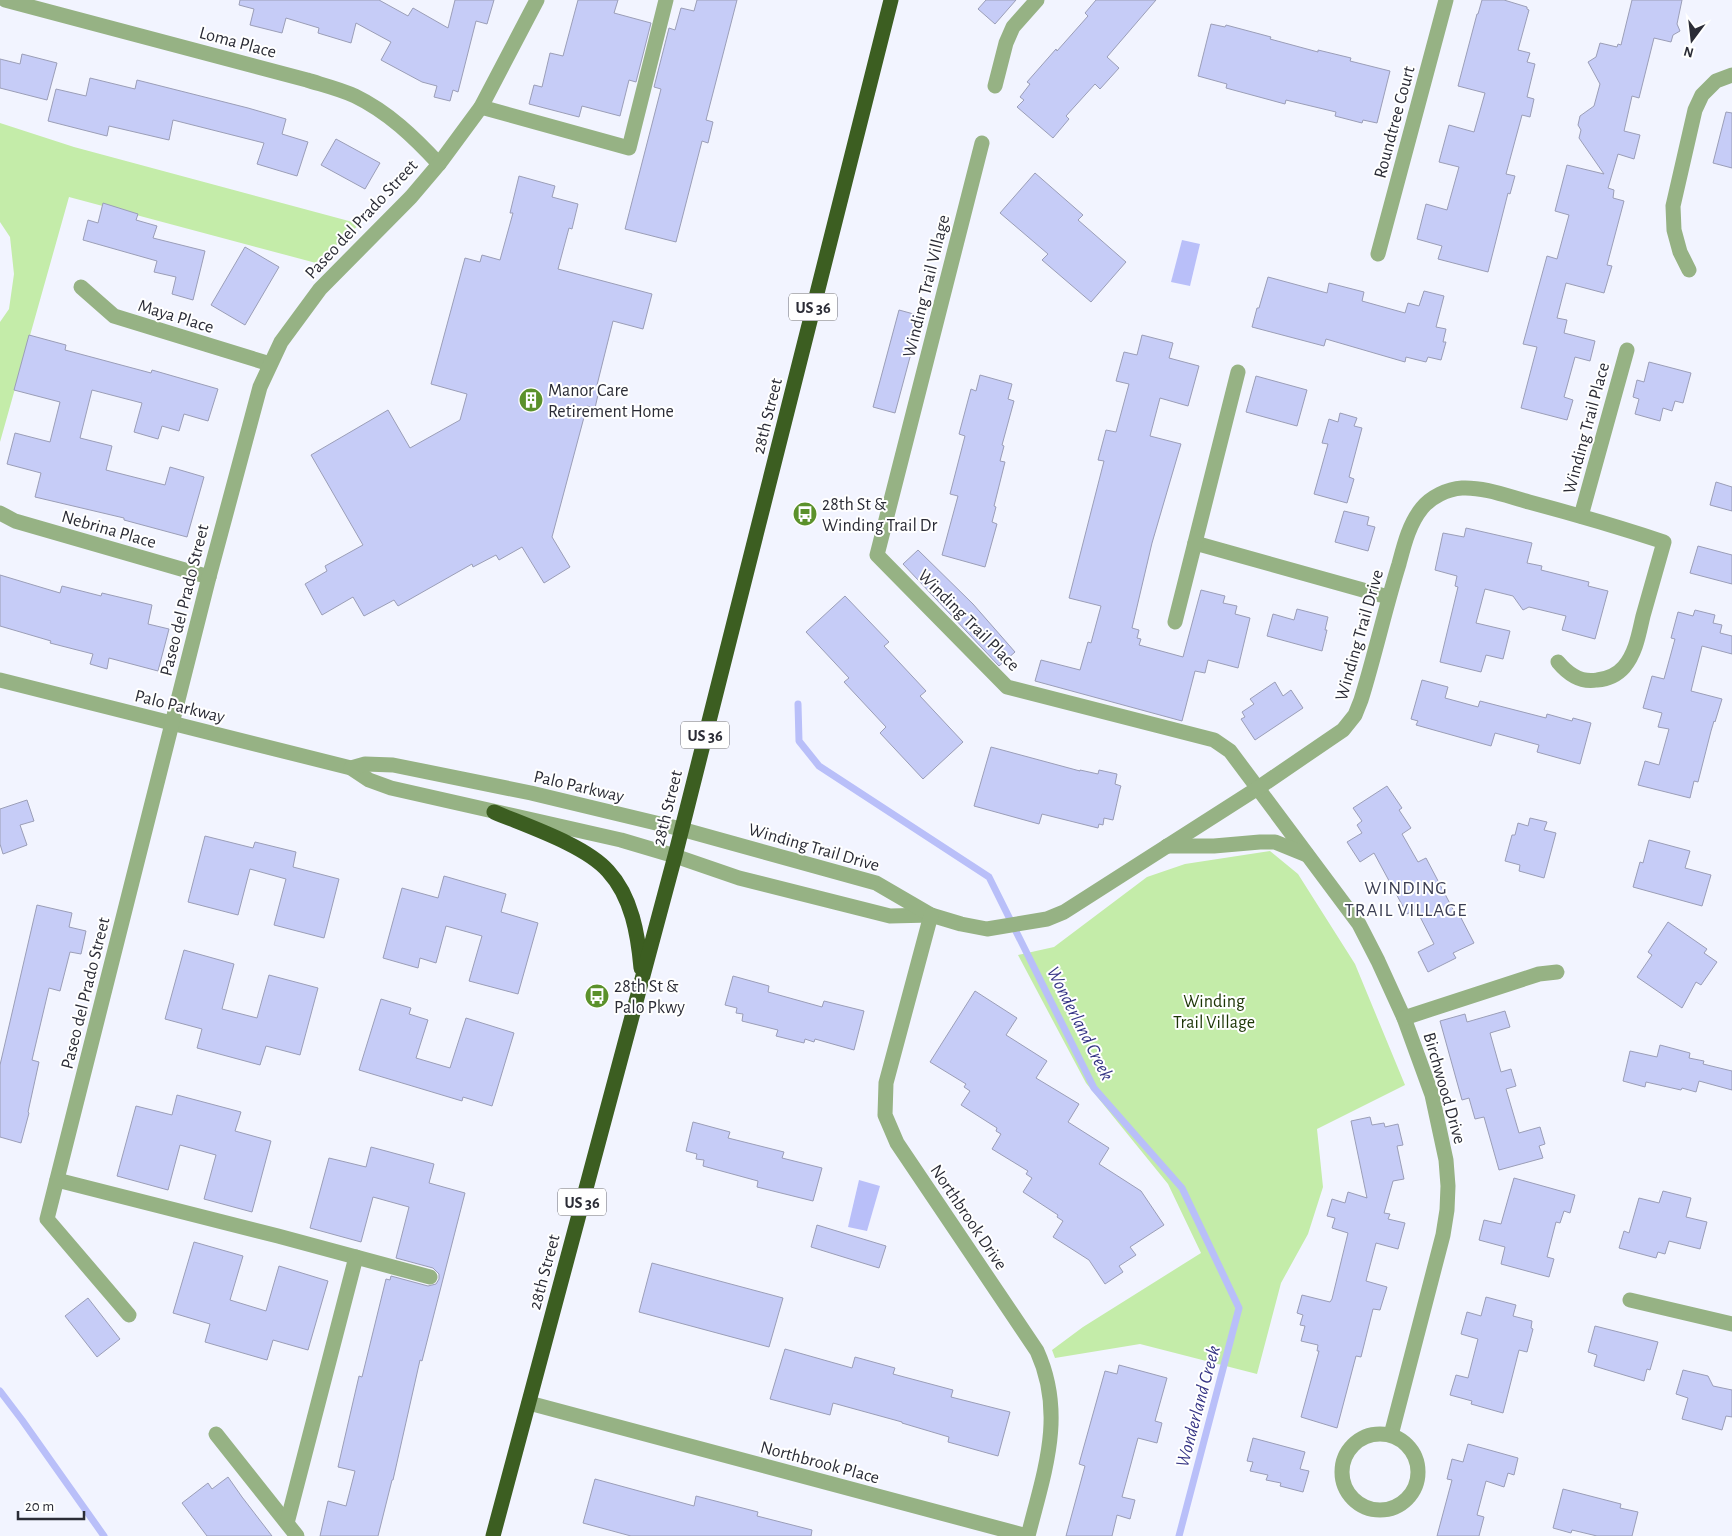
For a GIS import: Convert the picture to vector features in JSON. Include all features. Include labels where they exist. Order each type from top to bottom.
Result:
[{"type":"highway","name":"28th Street","points":[[493,1536],[675,856],[891,0]]},
{"type":"highway","points":[[494,812],[578,849],[608,870],[627,901],[639,948],[642,978]]},
{"type":"street","name":"Loma Place","points":[[5,0],[298,77],[354,96],[389,116],[411,134],[439,164]]},
{"type":"street","name":"Paseo del Prado Street","points":[[129,1315],[47,1219],[209,577],[260,387],[282,342],[320,289],[411,197],[439,164],[480,107],[536,0]]},
{"type":"street","points":[[480,107],[630,148],[666,0]]},
{"type":"street","points":[[995,86],[1006,44],[1013,27],[1037,0]]},
{"type":"street","name":"Roundtree Court","points":[[1378,254],[1446,0]]},
{"type":"street","points":[[1689,270],[1680,252],[1674,230],[1673,206],[1695,110],[1702,95],[1716,82],[1732,74]]},
{"type":"street","name":"Winding Trail Village","points":[[907,438],[982,144]]},
{"type":"street","name":"Maya Place","points":[[81,287],[114,316],[270,364]]},
{"type":"street","name":"Winding Trail Place","points":[[1581,516],[1627,350]]},
{"type":"street","points":[[1174,622],[1238,372]]},
{"type":"street","name":"Winding Trail Place","points":[[907,438],[877,555],[1007,687],[1214,740],[1230,751],[1258,788]]},
{"type":"street","name":"Winding Trail Drive","points":[[681,829],[876,883],[932,915],[961,924],[988,929],[1047,919],[1064,912],[1258,788],[1343,730],[1355,715],[1367,680],[1388,597],[1407,535],[1416,516],[1423,507],[1438,495],[1461,488],[1490,492],[1581,516],[1664,542],[1634,650],[1625,666],[1616,674],[1605,679],[1589,682],[1576,678],[1566,672],[1558,662]]},
{"type":"street","name":"Nebrina Place","points":[[0,513],[16,521],[209,577]]},
{"type":"street","points":[[1195,543],[1388,597]]},
{"type":"street","name":"Palo Parkway","points":[[0,680],[351,768],[380,785],[621,840],[675,856]]},
{"type":"street","name":"Palo Parkway","points":[[351,768],[365,764],[393,766],[531,793],[681,829]]},
{"type":"street","name":"Birchwood Drive","points":[[1258,788],[1359,924],[1378,961],[1404,1018],[1432,1095],[1446,1160],[1448,1186],[1443,1235],[1391,1435]]},
{"type":"street","points":[[1167,846],[1214,846],[1275,842],[1308,856]]},
{"type":"street","name":"Winding Trail Drive","points":[[675,856],[739,878],[890,916],[932,915]]},
{"type":"street","name":"Northbrook Drive","points":[[932,915],[886,1083],[885,1115],[897,1143],[1037,1351],[1048,1380],[1052,1415],[1049,1451],[1028,1536]]},
{"type":"street","points":[[1404,1018],[1539,974],[1557,972]]},
{"type":"street","points":[[57,1180],[430,1277]]},
{"type":"street","points":[[287,1523],[356,1257]]},
{"type":"street","points":[[1630,1300],[1732,1324]]},
{"type":"street","name":"Northbrook Place","points":[[529,1403],[1028,1536]]},
{"type":"street","points":[[216,1434],[298,1536]]},
{"type":"street","points":[[1374,1434],[1391,1435],[1406,1443],[1416,1457],[1419,1474],[1414,1491],[1402,1504],[1386,1510],[1373,1510],[1354,1500],[1344,1486],[1342,1469],[1346,1453],[1358,1440],[1374,1434]]},
{"type":"green space","points":[[0,123],[74,147],[360,224],[316,263],[69,197],[0,442],[0,322],[9,309],[14,274],[10,237],[0,222]]},
{"type":"green space","name":"Winding Trail Village","points":[[1270,851],[1298,874],[1355,964],[1405,1085],[1317,1129],[1323,1187],[1308,1234],[1281,1283],[1257,1374],[1140,1344],[1055,1358],[1052,1350],[1083,1327],[1201,1253],[1168,1184],[1086,1083],[1018,955],[1054,947],[1147,877],[1185,864]]},
{"type":"water","points":[[1182,240],[1200,244],[1190,286],[1171,282]]},
{"type":"water","points":[[859,1180],[880,1186],[867,1231],[848,1227]]},
{"type":"building","points":[[240,0],[379,0],[408,16],[413,8],[448,28],[455,0],[494,0],[487,24],[476,21],[458,92],[453,90],[450,101],[434,97],[437,86],[422,82],[381,60],[391,42],[356,23],[351,43],[318,33],[319,28],[286,18],[282,33],[250,25],[254,9],[239,5]]},
{"type":"building","points":[[578,0],[618,0],[614,13],[651,23],[636,82],[629,80],[620,116],[582,106],[579,117],[529,104],[534,85],[542,87],[550,53],[563,56]]},
{"type":"building","points":[[697,0],[737,0],[706,120],[713,122],[708,143],[702,141],[676,242],[625,229],[661,89],[654,87],[669,28],[675,30],[681,8],[694,11]]},
{"type":"building","points":[[986,0],[1016,0],[995,24],[978,9]]},
{"type":"building","points":[[1096,0],[1156,0],[1107,57],[1119,68],[1100,89],[1095,84],[1066,116],[1069,119],[1053,138],[1017,107],[1024,100],[1020,97],[1030,84],[1027,82],[1088,16],[1085,13]]},
{"type":"building","points":[[1482,0],[1504,0],[1527,7],[1529,10],[1518,50],[1530,53],[1527,62],[1535,64],[1527,97],[1534,99],[1530,117],[1522,115],[1506,174],[1515,176],[1510,194],[1508,193],[1488,272],[1438,259],[1442,246],[1417,239],[1426,204],[1447,210],[1459,167],[1439,162],[1449,125],[1474,132],[1485,93],[1458,86]]},
{"type":"building","points":[[1632,0],[1682,0],[1677,24],[1680,31],[1673,35],[1671,42],[1654,38],[1639,98],[1632,96],[1624,131],[1640,135],[1634,159],[1618,154],[1608,188],[1614,190],[1613,198],[1624,201],[1607,265],[1612,266],[1604,293],[1566,283],[1557,318],[1567,320],[1564,333],[1595,341],[1590,361],[1575,357],[1564,397],[1573,400],[1567,420],[1521,408],[1537,347],[1523,344],[1547,256],[1557,259],[1569,215],[1555,211],[1567,165],[1604,174],[1579,138],[1581,130],[1578,125],[1580,116],[1594,106],[1600,84],[1588,62],[1596,57],[1600,43],[1617,47],[1618,44],[1621,45]]},
{"type":"building","points":[[1211,24],[1225,27],[1226,25],[1318,52],[1318,50],[1351,58],[1350,61],[1390,71],[1377,123],[1363,120],[1362,123],[1335,116],[1336,112],[1286,100],[1285,104],[1226,88],[1227,84],[1198,76]]},
{"type":"building","points":[[22,54],[57,63],[47,100],[0,88],[0,59],[20,64]]},
{"type":"building","points":[[90,78],[135,89],[137,80],[286,119],[282,134],[308,142],[297,176],[257,164],[264,143],[173,120],[169,140],[109,126],[107,136],[48,121],[56,89],[86,96]]},
{"type":"building","points":[[1726,112],[1732,113],[1732,168],[1713,163]]},
{"type":"building","points":[[336,139],[380,163],[365,189],[321,165]]},
{"type":"building","points":[[1035,173],[1083,215],[1078,220],[1126,262],[1091,302],[1042,260],[1048,254],[1000,213]]},
{"type":"building","name":"Manor Care Retirement Home","points":[[519,176],[555,186],[552,197],[578,204],[572,229],[569,228],[558,269],[652,294],[643,329],[613,321],[597,385],[600,386],[595,408],[587,406],[552,537],[570,567],[544,583],[522,547],[499,560],[496,555],[473,567],[472,564],[398,606],[394,600],[364,616],[353,597],[322,615],[305,584],[327,571],[325,566],[363,545],[311,455],[388,410],[410,448],[460,420],[467,394],[431,384],[465,258],[480,262],[482,255],[500,260],[513,213],[510,213]]},
{"type":"building","points":[[103,203],[138,214],[136,220],[157,226],[153,238],[205,251],[193,300],[172,294],[176,277],[154,272],[157,261],[83,240],[88,220],[98,223]]},
{"type":"building","points":[[245,247],[279,267],[245,325],[211,305]]},
{"type":"building","points":[[1268,277],[1327,293],[1329,283],[1364,292],[1362,301],[1405,313],[1408,303],[1419,306],[1424,291],[1444,296],[1436,327],[1446,329],[1443,342],[1446,342],[1441,360],[1428,357],[1426,362],[1406,357],[1405,362],[1326,339],[1324,346],[1252,327]]},
{"type":"building","points":[[899,310],[921,316],[895,413],[873,407]]},
{"type":"building","points":[[29,335],[66,345],[65,350],[151,373],[152,370],[218,389],[208,421],[184,414],[179,431],[162,426],[158,439],[134,432],[142,403],[92,390],[80,438],[112,446],[106,470],[165,485],[170,467],[204,477],[187,537],[124,520],[124,518],[35,497],[41,473],[7,464],[15,433],[50,442],[60,402],[14,390]]},
{"type":"building","points":[[1142,335],[1173,343],[1169,358],[1199,366],[1188,406],[1160,398],[1150,436],[1181,444],[1152,543],[1132,628],[1139,630],[1137,638],[1141,639],[1139,645],[1183,657],[1201,590],[1225,596],[1223,603],[1237,606],[1235,614],[1250,618],[1238,668],[1208,660],[1205,673],[1195,671],[1182,721],[1035,681],[1041,660],[1080,670],[1088,642],[1091,643],[1101,606],[1069,598],[1104,461],[1098,460],[1106,430],[1116,432],[1129,384],[1116,381],[1124,352],[1137,355]]},
{"type":"building","points":[[1649,362],[1691,373],[1683,403],[1675,401],[1672,411],[1663,408],[1660,421],[1635,414],[1639,399],[1633,397],[1637,380],[1644,382]]},
{"type":"building","points":[[980,375],[1012,384],[1008,399],[1014,401],[1002,445],[1004,446],[1000,461],[1005,462],[992,522],[997,524],[985,567],[942,555],[958,496],[950,494],[965,436],[959,434],[971,389],[976,391]]},
{"type":"building","points":[[1256,376],[1307,390],[1297,426],[1246,412]]},
{"type":"building","points":[[1340,413],[1357,418],[1354,426],[1362,428],[1349,477],[1354,479],[1347,503],[1314,494],[1328,444],[1322,443],[1329,419],[1338,422]]},
{"type":"building","points":[[1716,482],[1732,487],[1732,511],[1710,505]]},
{"type":"building","points":[[1344,511],[1369,517],[1367,525],[1375,527],[1368,551],[1335,542]]},
{"type":"building","points":[[1466,528],[1532,543],[1527,563],[1542,566],[1541,570],[1589,582],[1588,586],[1608,591],[1595,639],[1562,630],[1566,616],[1529,607],[1523,610],[1513,596],[1485,589],[1476,623],[1510,631],[1503,659],[1486,655],[1481,672],[1440,662],[1458,587],[1455,586],[1457,576],[1435,570],[1443,533],[1464,537]]},
{"type":"building","points":[[1698,546],[1732,555],[1732,584],[1690,573]]},
{"type":"building","points":[[918,550],[973,604],[1015,652],[999,666],[903,564]]},
{"type":"building","points":[[0,575],[60,593],[62,586],[101,596],[102,593],[152,605],[148,624],[169,629],[158,671],[109,658],[107,669],[90,664],[93,654],[50,643],[51,641],[0,626]]},
{"type":"building","points":[[845,596],[889,642],[884,646],[926,691],[920,696],[963,742],[923,779],[880,733],[886,727],[844,682],[849,678],[806,632]]},
{"type":"building","points":[[1297,609],[1328,617],[1322,651],[1267,636],[1273,614],[1294,620]]},
{"type":"building","points":[[1695,610],[1715,615],[1713,623],[1722,625],[1720,633],[1732,636],[1732,654],[1702,646],[1691,691],[1722,699],[1711,731],[1698,782],[1694,781],[1690,798],[1638,785],[1645,761],[1659,765],[1669,729],[1658,727],[1662,713],[1643,708],[1652,676],[1664,679],[1675,639],[1671,638],[1678,612],[1693,616]]},
{"type":"building","points":[[1422,680],[1448,687],[1445,698],[1478,707],[1480,701],[1546,718],[1547,714],[1572,721],[1573,718],[1591,723],[1580,764],[1537,752],[1539,745],[1495,733],[1491,746],[1416,725],[1418,721],[1411,719]]},
{"type":"building","points":[[1275,682],[1283,696],[1291,690],[1303,708],[1255,740],[1241,719],[1245,717],[1242,712],[1254,704],[1250,699]]},
{"type":"building","points":[[991,747],[1080,771],[1098,774],[1099,770],[1117,774],[1115,784],[1121,786],[1113,820],[1104,818],[1103,825],[1099,824],[1098,828],[1042,814],[1039,824],[974,806]]},
{"type":"building","points":[[1387,786],[1402,808],[1399,810],[1411,828],[1402,834],[1418,862],[1426,858],[1456,915],[1459,914],[1474,943],[1453,953],[1456,958],[1428,972],[1418,952],[1434,944],[1416,909],[1407,914],[1374,853],[1360,862],[1347,842],[1362,833],[1357,825],[1362,821],[1353,808]]},
{"type":"building","points":[[27,800],[34,821],[20,825],[27,845],[3,854],[0,844],[0,809]]},
{"type":"building","points":[[1530,818],[1547,822],[1544,830],[1556,833],[1544,878],[1519,871],[1520,865],[1505,861],[1512,835],[1515,835],[1518,823],[1528,826]]},
{"type":"building","points":[[205,836],[253,848],[255,842],[296,852],[293,867],[339,879],[324,938],[274,925],[286,879],[250,869],[238,915],[188,902]]},
{"type":"building","points":[[1649,840],[1690,851],[1685,868],[1711,875],[1702,906],[1633,887],[1640,862],[1643,863]]},
{"type":"building","points":[[444,876],[506,894],[501,912],[538,923],[518,994],[469,981],[482,936],[446,926],[436,963],[420,958],[418,968],[383,958],[402,888],[438,898]]},
{"type":"building","points":[[37,905],[72,913],[69,927],[86,931],[81,954],[70,952],[60,991],[49,988],[32,1060],[39,1062],[21,1143],[0,1137],[0,1065]]},
{"type":"building","points":[[1668,922],[1707,949],[1704,953],[1717,962],[1701,985],[1696,982],[1682,1008],[1637,977],[1652,955],[1648,952]]},
{"type":"building","points":[[184,950],[234,964],[222,1009],[257,1018],[269,975],[318,988],[300,1055],[266,1046],[260,1065],[197,1048],[202,1029],[165,1019]]},
{"type":"building","points":[[733,976],[769,986],[768,992],[822,1007],[824,1001],[864,1011],[854,1050],[815,1039],[814,1042],[805,1039],[804,1043],[776,1036],[778,1030],[742,1021],[743,1014],[736,1013],[737,1008],[725,1005]]},
{"type":"building","points":[[975,991],[1017,1018],[1006,1035],[1047,1061],[1036,1078],[1079,1104],[1068,1122],[1109,1148],[1099,1164],[1141,1191],[1164,1225],[1130,1247],[1136,1255],[1119,1266],[1123,1272],[1105,1284],[1089,1260],[1053,1237],[1063,1221],[1057,1217],[1058,1215],[1023,1192],[1032,1178],[1026,1174],[1028,1171],[992,1149],[1001,1134],[996,1131],[997,1128],[961,1105],[970,1091],[964,1087],[966,1084],[930,1062]]},
{"type":"building","points":[[381,999],[411,1008],[409,1014],[428,1020],[416,1058],[450,1068],[466,1018],[514,1033],[492,1106],[463,1097],[462,1101],[359,1070]]},
{"type":"building","points":[[1505,1011],[1510,1027],[1490,1033],[1501,1072],[1511,1069],[1516,1086],[1506,1089],[1519,1133],[1540,1127],[1545,1144],[1539,1146],[1543,1158],[1499,1170],[1484,1117],[1475,1119],[1469,1098],[1462,1100],[1440,1021],[1465,1014],[1467,1022]]},
{"type":"building","points":[[1660,1045],[1690,1053],[1689,1058],[1704,1061],[1703,1064],[1732,1071],[1732,1090],[1699,1081],[1696,1092],[1646,1082],[1645,1087],[1623,1081],[1630,1051],[1657,1057]]},
{"type":"building","points":[[177,1095],[241,1112],[235,1131],[271,1141],[252,1212],[204,1199],[216,1155],[180,1145],[168,1190],[117,1176],[136,1106],[172,1115]]},
{"type":"building","points":[[1370,1117],[1372,1125],[1384,1123],[1385,1127],[1398,1124],[1403,1145],[1397,1146],[1404,1179],[1393,1181],[1384,1213],[1390,1214],[1388,1219],[1405,1223],[1398,1249],[1376,1243],[1366,1281],[1387,1287],[1380,1310],[1373,1309],[1361,1357],[1356,1356],[1337,1428],[1301,1417],[1319,1351],[1317,1351],[1318,1345],[1301,1341],[1305,1326],[1300,1325],[1303,1315],[1297,1313],[1302,1295],[1330,1302],[1332,1299],[1348,1233],[1332,1228],[1335,1218],[1327,1216],[1332,1199],[1345,1203],[1348,1192],[1367,1198],[1351,1121]]},
{"type":"building","points":[[693,1122],[730,1132],[728,1138],[784,1152],[782,1158],[822,1168],[813,1201],[757,1187],[758,1181],[703,1166],[704,1160],[696,1159],[697,1154],[686,1151]]},
{"type":"building","points":[[371,1147],[434,1164],[429,1183],[465,1193],[422,1361],[420,1360],[393,1480],[378,1536],[320,1536],[328,1501],[346,1506],[355,1471],[338,1467],[359,1376],[362,1377],[386,1279],[390,1280],[391,1276],[428,1286],[436,1284],[439,1279],[439,1274],[433,1268],[396,1258],[409,1207],[373,1197],[361,1242],[310,1228],[329,1158],[366,1167]]},
{"type":"building","points":[[1514,1178],[1575,1195],[1570,1213],[1564,1211],[1560,1223],[1556,1222],[1547,1257],[1554,1259],[1549,1277],[1501,1264],[1505,1247],[1479,1240],[1484,1220],[1501,1224]]},
{"type":"building","points":[[1663,1191],[1691,1198],[1686,1217],[1707,1222],[1700,1249],[1669,1241],[1665,1254],[1658,1252],[1656,1258],[1619,1248],[1624,1231],[1629,1233],[1639,1198],[1659,1203]]},
{"type":"building","points":[[817,1225],[886,1246],[879,1268],[811,1247]]},
{"type":"building","points":[[194,1242],[243,1256],[230,1300],[266,1311],[279,1266],[328,1281],[308,1350],[273,1340],[267,1360],[205,1342],[210,1324],[173,1313]]},
{"type":"building","points":[[652,1263],[783,1298],[769,1347],[639,1312]]},
{"type":"building","points":[[1486,1297],[1516,1305],[1513,1316],[1532,1321],[1531,1328],[1533,1329],[1527,1352],[1519,1350],[1503,1413],[1471,1404],[1472,1401],[1450,1395],[1456,1375],[1468,1378],[1478,1339],[1461,1334],[1467,1312],[1481,1316]]},
{"type":"building","points":[[88,1298],[120,1339],[97,1357],[65,1316]]},
{"type":"building","points":[[1595,1326],[1658,1342],[1650,1370],[1647,1369],[1644,1381],[1594,1366],[1597,1355],[1588,1352]]},
{"type":"building","points":[[785,1349],[852,1368],[855,1357],[895,1368],[893,1374],[953,1390],[951,1397],[1010,1412],[998,1456],[948,1442],[949,1437],[833,1403],[830,1415],[770,1399]]},
{"type":"building","points":[[1119,1365],[1167,1378],[1155,1421],[1162,1423],[1157,1443],[1138,1438],[1122,1497],[1135,1500],[1130,1519],[1117,1515],[1112,1536],[1066,1536],[1085,1466],[1079,1464],[1105,1371],[1117,1374]]},
{"type":"building","points":[[1683,1370],[1708,1376],[1713,1386],[1732,1390],[1732,1417],[1726,1416],[1722,1430],[1682,1419],[1688,1398],[1676,1394]]},
{"type":"building","points":[[1253,1438],[1305,1452],[1300,1469],[1309,1471],[1303,1492],[1280,1486],[1281,1483],[1266,1480],[1268,1475],[1250,1471],[1253,1462],[1247,1461]]},
{"type":"building","points":[[1468,1444],[1518,1458],[1514,1475],[1508,1473],[1504,1487],[1486,1481],[1477,1515],[1484,1517],[1479,1536],[1437,1536],[1452,1480],[1447,1479],[1452,1459],[1463,1462]]},
{"type":"building","points":[[228,1477],[272,1536],[207,1536],[182,1503],[208,1483],[212,1489]]},
{"type":"building","points":[[595,1479],[694,1506],[696,1496],[758,1512],[757,1516],[812,1530],[811,1536],[631,1536],[583,1523]]},
{"type":"building","points":[[1563,1489],[1621,1504],[1620,1508],[1638,1512],[1632,1536],[1597,1536],[1572,1530],[1571,1533],[1553,1528]]},
{"type":"waterway","name":"Wonderland Creek","points":[[798,704],[799,741],[819,766],[989,877],[1094,1088],[1182,1188],[1239,1308],[1179,1536]]},
{"type":"waterway","points":[[0,1391],[104,1536]]},
{"type":"place","name":"Manor Care Retirement Home","points":[[531,400]]},
{"type":"place","name":"28th St & Winding Trail Dr","points":[[805,514]]},
{"type":"place","name":"28th St & Palo Pkwy","points":[[597,996]]},
{"type":"district","name":"WINDING TRAIL VILLAGE","points":[[1406,898]]}]
